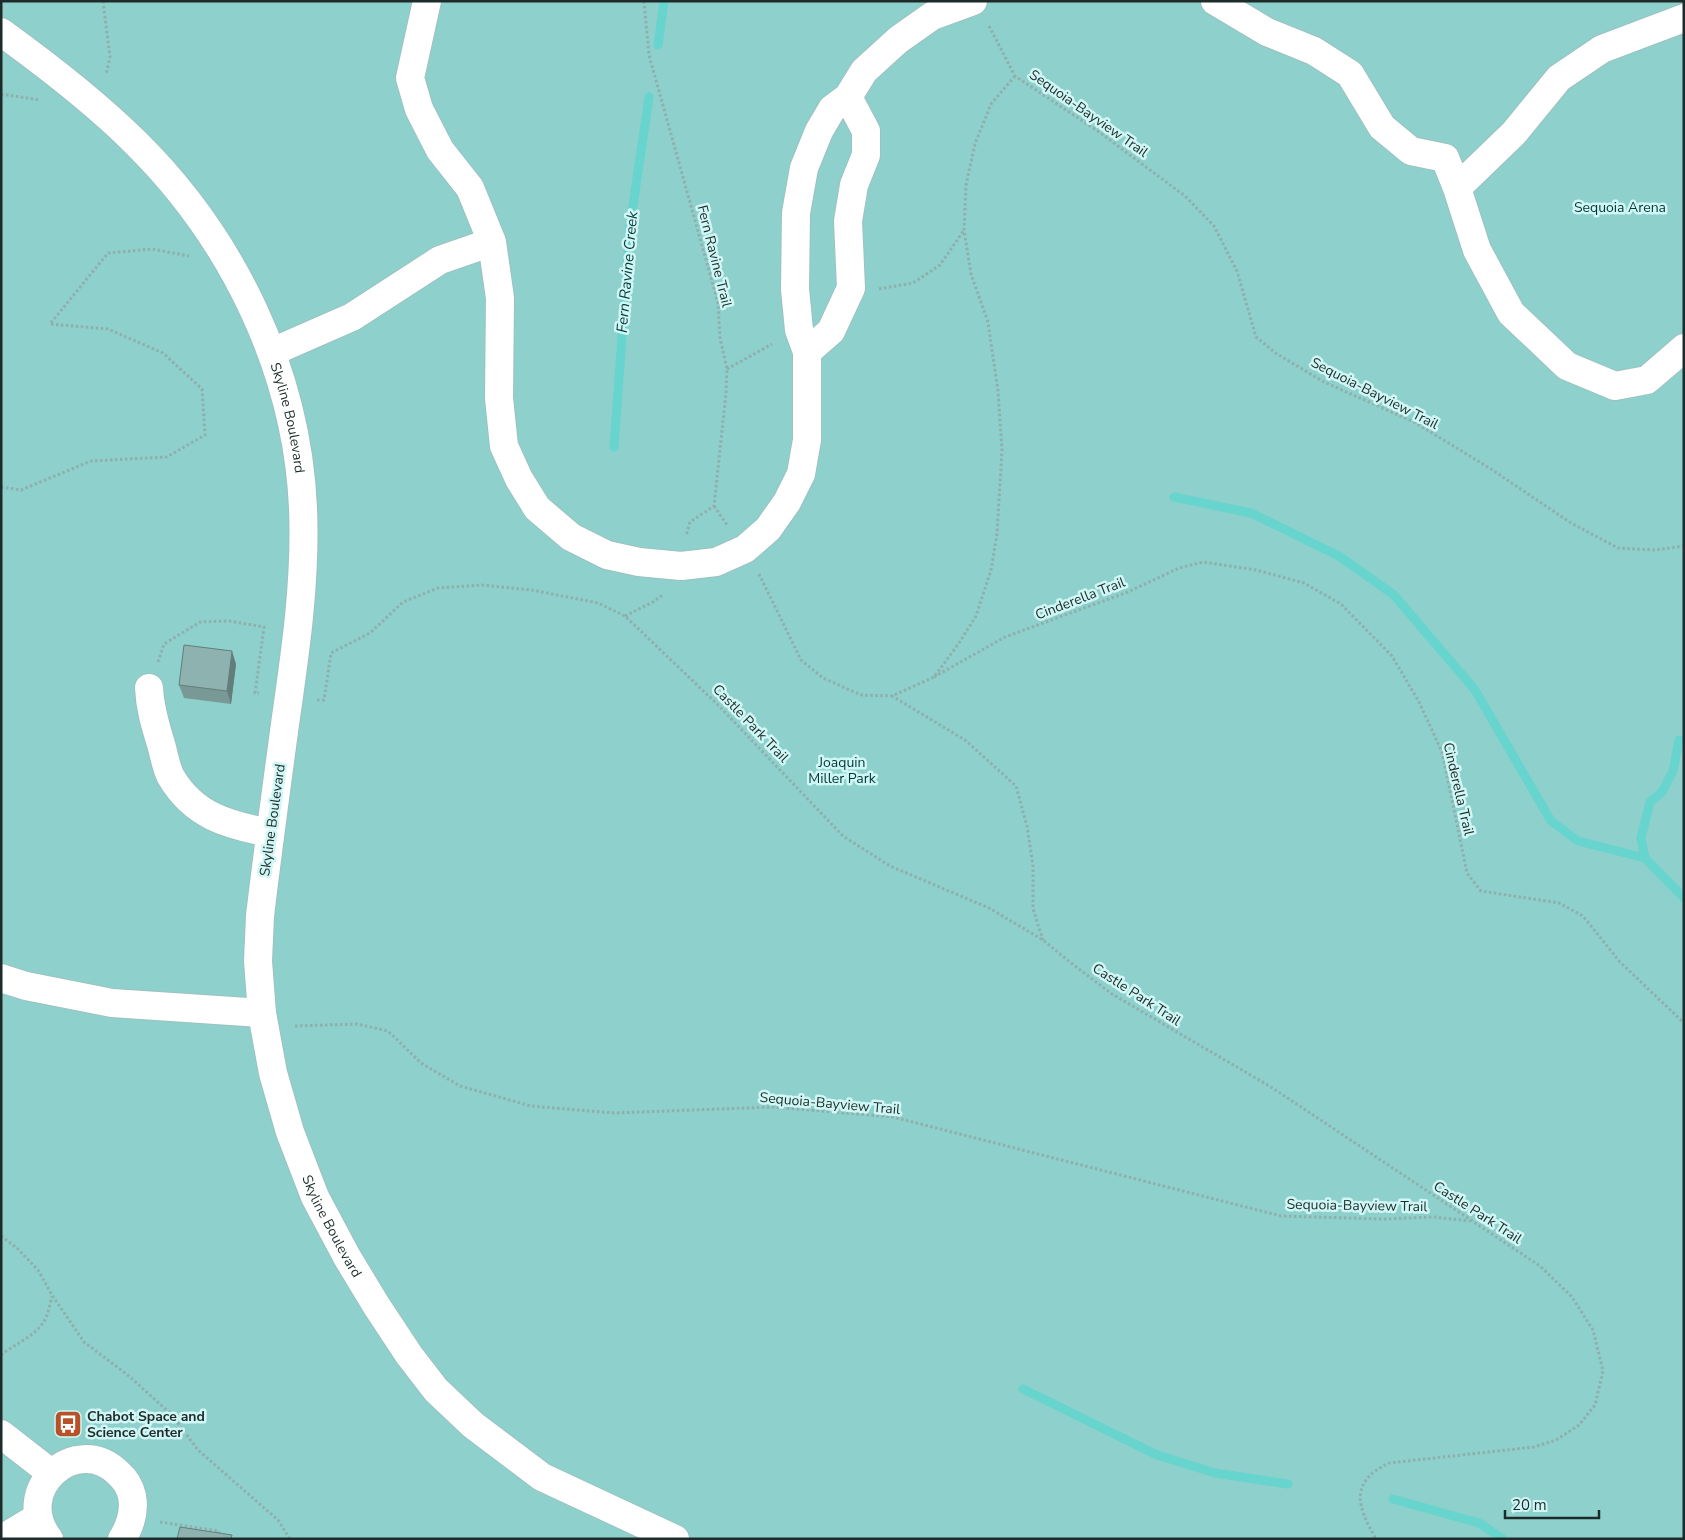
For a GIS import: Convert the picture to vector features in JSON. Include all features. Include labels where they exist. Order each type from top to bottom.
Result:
[{"type":"main road","points":[[427,1],[410,78],[419,109],[440,150],[470,188],[492,242],[500,298],[499,398],[504,446],[519,479],[537,508],[571,537],[607,555],[639,562],[681,566],[716,562],[745,549],[768,529],[788,502],[801,474],[807,440],[803,341],[795,289],[796,213],[804,168],[819,131],[832,109],[848,96],[864,71],[898,40],[932,16],[979,10]]},
{"type":"main road","points":[[1215,1],[1267,32],[1314,51],[1350,74],[1382,127],[1411,151],[1445,158],[1477,250],[1511,313],[1567,366],[1615,386],[1646,380],[1684,348]]},
{"type":"main road","points":[[1457,188],[1514,133],[1559,78],[1602,49],[1684,18]]},
{"type":"main road","name":"Skyline Boulevard","points":[[1,32],[51,68],[137,144],[177,189],[204,224],[253,306],[272,352],[289,411],[298,456],[303,508],[302,579],[298,632],[260,916],[258,961],[262,1013],[273,1073],[288,1124],[315,1197],[347,1257],[376,1305],[409,1355],[436,1390],[473,1425],[542,1477],[675,1539]]},
{"type":"main road","points":[[803,341],[831,331],[852,288],[848,221],[854,185],[866,155],[866,131],[848,96]]},
{"type":"main road","points":[[272,352],[352,317],[440,260],[492,242]]},
{"type":"main road","points":[[149,688],[150,709],[170,776],[191,802],[211,817],[243,828],[270,832]]},
{"type":"main road","points":[[1,978],[26,986],[112,1003],[262,1013]]},
{"type":"main road","points":[[1,1434],[52,1473]]},
{"type":"main road","points":[[2,1539],[44,1528],[37,1506],[39,1494],[44,1483],[62,1465],[75,1460],[102,1462],[124,1478],[131,1491],[133,1504],[127,1528]]},
{"type":"path","points":[[98,108],[110,57],[103,1]]},
{"type":"path","name":"Fern Ravine Trail","points":[[644,1],[649,55],[718,303],[720,338],[727,369],[714,506],[690,522],[681,566]]},
{"type":"path","points":[[979,10],[1015,76]]},
{"type":"path","name":"Sequoia-Bayview Trail","points":[[934,678],[976,616],[991,570],[997,534],[1002,450],[998,391],[988,322],[971,274],[964,230],[966,185],[975,144],[991,104],[1015,76],[1107,138],[1185,196],[1214,226],[1237,271],[1256,338],[1277,354],[1324,382],[1414,422],[1572,523],[1618,548],[1655,550],[1684,546]]},
{"type":"path","points":[[852,288],[878,290],[913,282],[940,265],[964,230]]},
{"type":"path","points":[[1,487],[21,490],[90,461],[168,457],[205,435],[202,389],[164,353],[108,329],[50,324],[108,253],[152,249],[230,265]]},
{"type":"path","points":[[727,369],[752,354],[803,341]]},
{"type":"path","points":[[745,549],[767,586],[801,660],[823,678],[861,695],[892,696],[934,678]]},
{"type":"path","name":"Cinderella Trail","points":[[934,678],[1005,638],[1128,592],[1180,568],[1203,562],[1256,570],[1304,583],[1341,604],[1392,656],[1419,702],[1442,752],[1467,873],[1482,891],[1559,903],[1583,916],[1620,962],[1684,1022]]},
{"type":"path","name":"Castle Park Trail","points":[[289,697],[324,700],[331,653],[370,633],[403,602],[438,588],[482,585],[532,590],[598,604],[625,616],[660,647],[718,705],[843,836],[890,866],[989,908],[1043,940],[1071,964],[1112,994],[1271,1087],[1540,1266],[1572,1298],[1593,1330],[1603,1371],[1595,1405],[1579,1426],[1556,1440],[1534,1447],[1390,1462],[1376,1469],[1364,1483],[1359,1500],[1364,1518],[1376,1539]]},
{"type":"path","points":[[149,688],[164,644],[200,622],[229,622],[264,627],[255,693],[289,697]]},
{"type":"path","points":[[892,696],[965,740],[1016,786],[1027,826],[1033,866],[1033,909],[1043,940]]},
{"type":"path","name":"Sequoia-Bayview Trail","points":[[262,1013],[295,1026],[357,1024],[388,1031],[422,1063],[460,1086],[531,1106],[614,1113],[773,1107],[893,1117],[1281,1216],[1384,1219],[1433,1217],[1470,1221]]},
{"type":"path","points":[[1,1236],[17,1248],[38,1270],[52,1295],[84,1342],[129,1376],[172,1414],[198,1450],[278,1520],[290,1539]]},
{"type":"path","points":[[1,1355],[29,1337],[45,1322],[52,1295]]},
{"type":"path","points":[[127,1528],[219,1531],[218,1539]]},
{"type":"green space","name":"Joaquin Miller Park","points":[[1,1],[1684,1],[1684,1539],[1,1539]]},
{"type":"building","points":[[184,645],[232,651],[227,691],[179,685]]},
{"type":"building","points":[[180,1527],[232,1535],[231,1539],[177,1539]]},
{"type":"waterway","name":"Fern Ravine Creek","points":[[658,45],[664,1]]},
{"type":"waterway","name":"Fern Ravine Creek","points":[[614,447],[630,226],[649,97]]},
{"type":"waterway","points":[[1174,497],[1251,513],[1339,556],[1394,595],[1475,690],[1551,821],[1578,841],[1645,858],[1684,898]]},
{"type":"waterway","points":[[1645,858],[1641,838],[1650,802],[1662,792],[1673,771],[1679,740]]},
{"type":"waterway","points":[[1023,1389],[1157,1455],[1215,1473],[1288,1484]]},
{"type":"waterway","points":[[1393,1499],[1479,1523],[1503,1539]]},
{"type":"place","name":"Chabot Space and Science Center","points":[[68,1424]]},
{"type":"park label","name":"Sequoia Arena","points":[[1620,207]]}]
